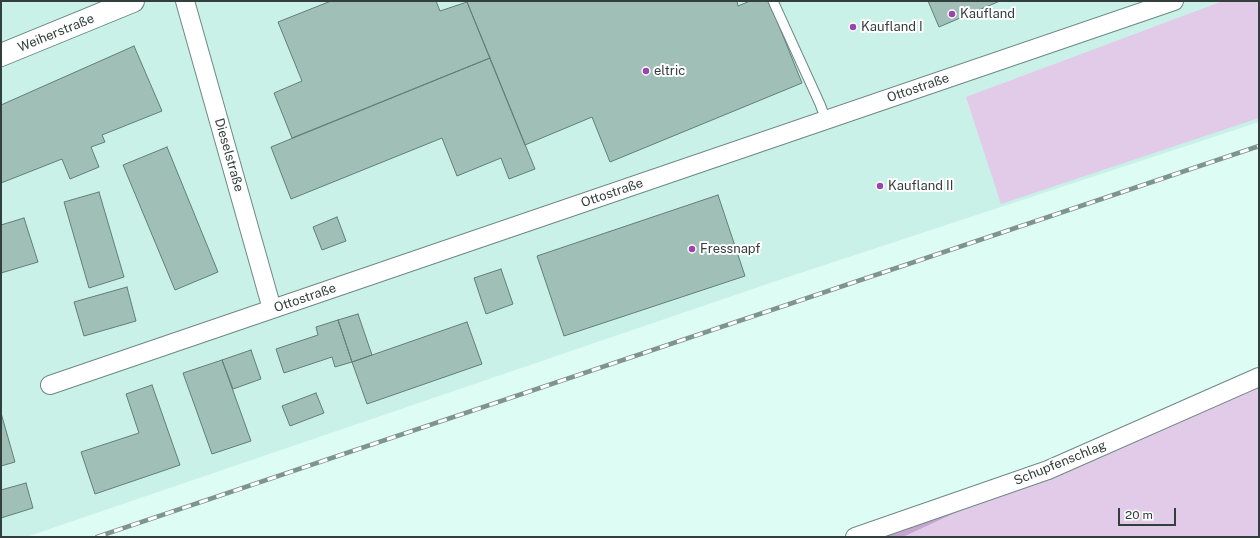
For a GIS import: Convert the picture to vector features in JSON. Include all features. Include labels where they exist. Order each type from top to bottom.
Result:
[{"type":"street","name":"Weiherstraße","points":[[1,55],[133,1]]},
{"type":"street","name":"Dieselstraße","points":[[185,1],[272,309]]},
{"type":"street","name":"Ottostraße","points":[[50,385],[1174,1]]},
{"type":"street","name":"Schupfenschlag","points":[[855,537],[1048,470],[1259,377]]},
{"type":"lane","points":[[773,1],[826,120]]},
{"type":"shaded area","points":[[1,1],[1259,1],[1259,122],[779,280],[26,537],[1,537]]},
{"type":"shaded area","points":[[1223,1],[1259,1],[1259,118],[1001,204],[966,97]]},
{"type":"shaded area","points":[[1259,377],[1259,537],[903,537],[1048,470]]},
{"type":"shaded area","points":[[1048,470],[903,537],[855,537]]},
{"type":"building","points":[[331,1],[436,1],[440,11],[467,2],[490,58],[292,138],[274,93],[302,81],[278,22]]},
{"type":"building","name":"eltric","points":[[737,1],[738,6],[750,1],[769,1],[802,83],[610,162],[592,117],[525,145],[467,2]]},
{"type":"building","name":"Kaufland","points":[[928,1],[1000,1],[939,27]]},
{"type":"building","points":[[134,46],[162,111],[102,135],[105,142],[91,147],[99,167],[70,179],[62,159],[1,183],[1,105]]},
{"type":"building","points":[[490,58],[535,169],[509,179],[501,158],[457,176],[442,138],[291,199],[271,147]]},
{"type":"building","points":[[167,147],[218,272],[175,290],[123,165]]},
{"type":"building","points":[[99,192],[124,277],[89,288],[64,202]]},
{"type":"building","points":[[718,195],[745,276],[564,336],[537,256]]},
{"type":"building","points":[[337,217],[346,241],[322,250],[313,227]]},
{"type":"building","points":[[24,218],[38,262],[1,273],[1,225]]},
{"type":"building","points":[[501,269],[513,304],[486,314],[474,278]]},
{"type":"building","points":[[127,287],[136,321],[84,336],[74,302]]},
{"type":"building","points":[[358,314],[372,355],[352,362],[338,320]]},
{"type":"building","points":[[338,320],[352,362],[335,367],[332,357],[284,373],[276,349],[318,335],[316,327]]},
{"type":"building","points":[[467,322],[482,364],[367,404],[352,362]]},
{"type":"building","points":[[251,350],[261,379],[233,389],[222,360]]},
{"type":"building","points":[[222,360],[251,441],[212,454],[183,373]]},
{"type":"building","points":[[152,385],[180,465],[95,494],[81,452],[139,433],[126,394]]},
{"type":"building","points":[[316,393],[324,413],[290,426],[282,406]]},
{"type":"building","points":[[1,413],[15,462],[1,466]]},
{"type":"building","points":[[26,483],[33,508],[1,518],[1,490]]},
{"type":"railway","points":[[97,537],[1259,146]]},
{"type":"place","name":"Kaufland","points":[[952,14]]},
{"type":"place","name":"Kaufland I","points":[[853,27]]},
{"type":"place","name":"eltric","points":[[646,71]]},
{"type":"place","name":"Kaufland II","points":[[880,186]]},
{"type":"place","name":"Fressnapf","points":[[692,249]]}]
